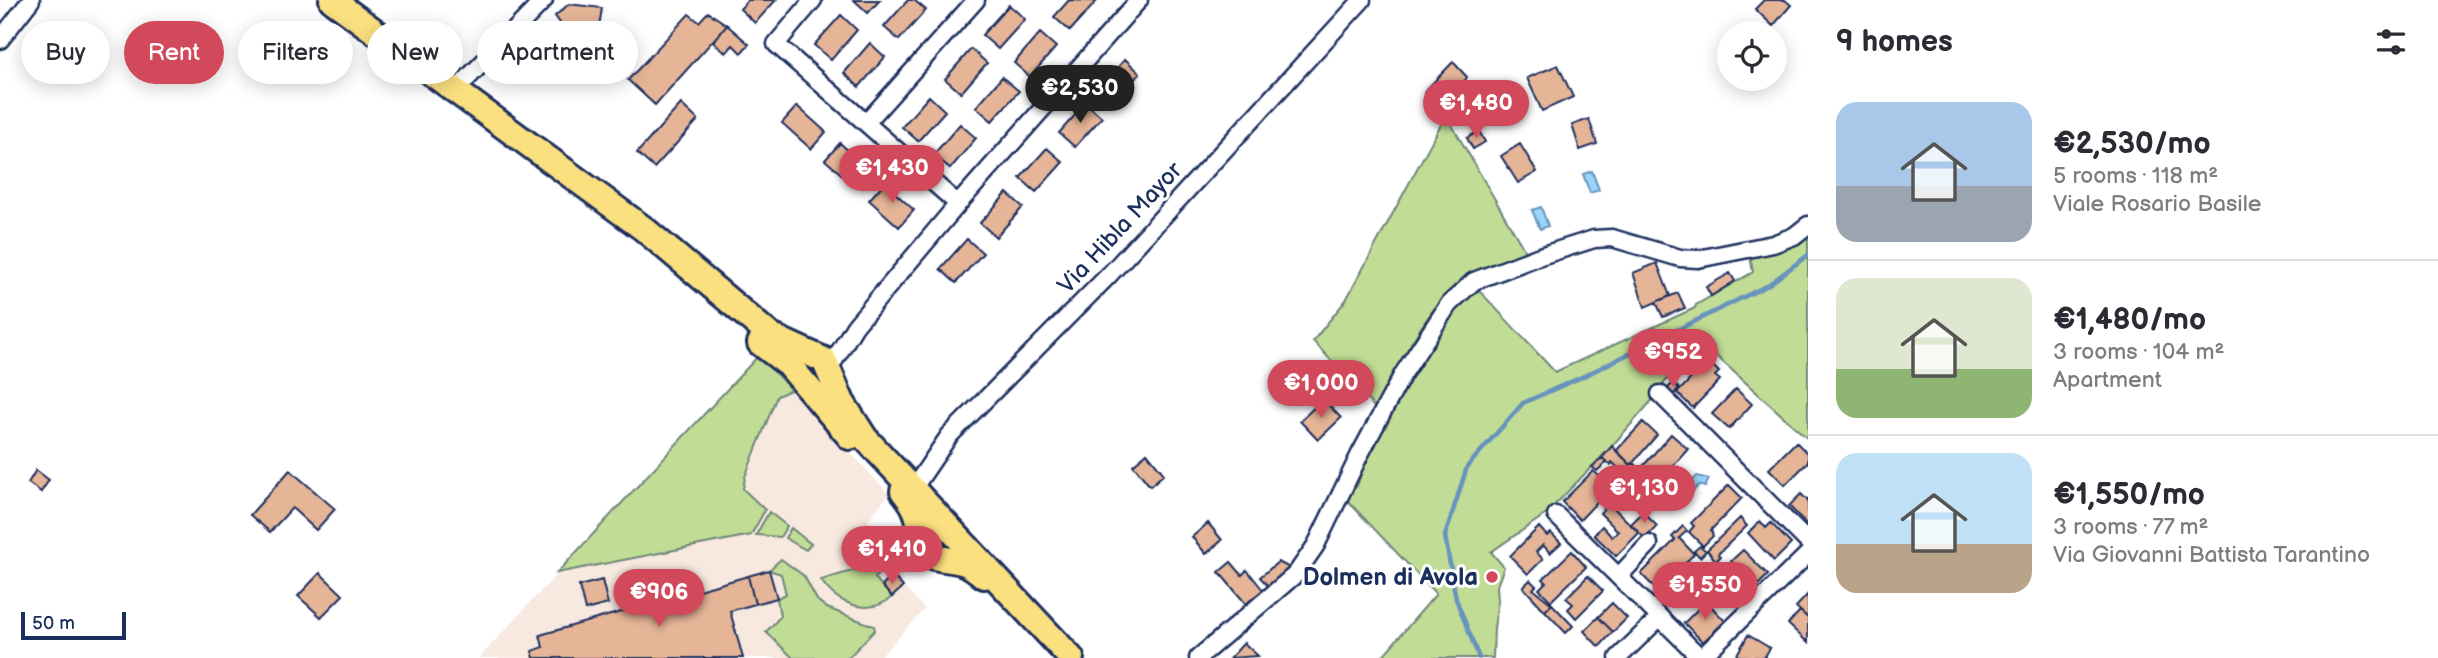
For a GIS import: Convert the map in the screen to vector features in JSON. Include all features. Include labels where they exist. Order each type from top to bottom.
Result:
[{"type":"main road","points":[[332,0],[644,229],[771,336],[821,363],[865,438],[914,489],[938,527]]},
{"type":"main road","points":[[722,296],[763,346],[789,365],[838,424],[913,503],[938,527],[986,565],[1010,595],[1070,658]]},
{"type":"main road","points":[[802,381],[800,365],[804,359],[821,363]]},
{"type":"main road","points":[[938,527],[917,534],[918,546],[927,555],[968,564],[1010,595]]},
{"type":"street","points":[[0,40],[31,0]]},
{"type":"street","points":[[456,90],[544,0]]},
{"type":"street","points":[[813,0],[776,44],[958,204]]},
{"type":"street","points":[[821,363],[1139,0]]},
{"type":"street","name":"Via Hibla Mayor","points":[[914,489],[949,436],[1109,275],[1362,0]]},
{"type":"street","points":[[866,123],[968,3]]},
{"type":"street","points":[[1198,658],[1296,574],[1316,545],[1403,374],[1449,304],[1474,281],[1594,239],[1612,238],[1681,258],[1698,259],[1773,244],[1794,236],[1808,225]]},
{"type":"street","points":[[1660,394],[1808,542]]},
{"type":"street","points":[[1556,515],[1701,658],[1808,554]]},
{"type":"street","points":[[1619,576],[1649,544]]},
{"type":"street","points":[[1618,658],[1660,617]]},
{"type":"shaded area","points":[[759,355],[889,494],[867,521],[893,542],[882,569],[875,578],[882,586],[893,576],[925,609],[879,658],[479,658]]},
{"type":"green space","points":[[1446,115],[1526,253],[1475,273],[1444,298],[1417,334],[1376,409],[1313,341],[1346,300]]},
{"type":"green space","points":[[1808,234],[1808,439],[1703,344],[1662,385],[1657,385],[1652,390],[1655,397],[1546,514],[1491,552],[1504,567],[1497,586],[1493,658],[1381,658],[1436,594],[1345,498],[1357,486],[1369,451],[1387,414],[1449,309],[1476,287],[1555,372],[1695,308],[1753,272],[1750,256],[1783,249]]},
{"type":"green space","points":[[759,355],[791,390],[777,396],[745,477],[743,489],[765,510],[751,535],[557,573]]},
{"type":"green space","points":[[769,512],[787,526],[780,537],[756,535]]},
{"type":"green space","points":[[791,528],[811,544],[806,550],[785,538]]},
{"type":"green space","points":[[781,559],[804,576],[817,600],[827,608],[874,626],[875,630],[848,658],[793,658],[766,632],[780,617],[777,598],[786,594],[781,574],[769,570]]},
{"type":"green space","points":[[872,560],[882,569],[875,578],[892,597],[883,603],[863,607],[854,605],[835,596],[821,580],[852,571]]},
{"type":"water","points":[[1592,171],[1599,190],[1590,193],[1583,174]]},
{"type":"water","points":[[1541,207],[1548,226],[1540,229],[1532,210]]},
{"type":"water","points":[[1697,476],[1709,479],[1705,487],[1699,485],[1690,495],[1684,489]]},
{"type":"building","points":[[748,0],[776,0],[755,23],[740,9]]},
{"type":"building","points":[[854,0],[880,0],[868,13]]},
{"type":"building","points":[[908,0],[914,0],[926,10],[899,40],[884,27]]},
{"type":"building","points":[[1069,0],[1097,1],[1070,31],[1054,17]]},
{"type":"building","points":[[1764,0],[1785,0],[1791,5],[1777,21],[1768,21],[1755,9]]},
{"type":"building","points":[[569,4],[602,8],[600,21],[559,21],[555,16]]},
{"type":"building","points":[[1009,5],[1025,19],[998,49],[982,35]]},
{"type":"building","points":[[708,12],[727,25],[655,105],[632,84],[638,84],[638,69],[689,14],[699,22]]},
{"type":"building","points":[[841,15],[857,30],[831,60],[814,45]]},
{"type":"building","points":[[727,25],[749,44],[741,53],[733,45],[726,53],[713,42]]},
{"type":"building","points":[[1040,33],[1056,47],[1030,77],[1014,63]]},
{"type":"building","points":[[870,43],[885,57],[859,87],[844,73]]},
{"type":"building","points":[[971,49],[987,63],[961,93],[945,79]]},
{"type":"building","points":[[1125,59],[1140,73],[1114,103],[1099,89]]},
{"type":"building","points":[[1453,62],[1467,77],[1448,112],[1425,91]]},
{"type":"building","points":[[1558,65],[1573,97],[1542,111],[1527,78]]},
{"type":"building","points":[[1002,77],[1019,91],[992,121],[976,107]]},
{"type":"building","points":[[1460,90],[1469,107],[1459,113],[1453,103]]},
{"type":"building","points":[[929,96],[945,111],[918,141],[902,127]]},
{"type":"building","points":[[1086,103],[1102,117],[1075,147],[1059,133]]},
{"type":"building","points":[[681,104],[698,120],[654,168],[637,153]]},
{"type":"building","points":[[797,106],[826,132],[811,149],[782,123]]},
{"type":"building","points":[[1589,119],[1597,144],[1580,150],[1572,125]]},
{"type":"building","points":[[960,124],[976,138],[950,169],[934,154]]},
{"type":"building","points":[[1479,131],[1485,142],[1473,149],[1467,138]]},
{"type":"building","points":[[840,143],[868,169],[854,185],[825,160]]},
{"type":"building","points":[[1520,144],[1537,172],[1518,183],[1501,156]]},
{"type":"building","points":[[1047,148],[1063,162],[1036,192],[1020,178]]},
{"type":"building","points":[[884,183],[914,210],[899,227],[869,200]]},
{"type":"building","points":[[1007,193],[1023,207],[996,237],[980,223]]},
{"type":"building","points":[[967,239],[983,253],[956,283],[940,269]]},
{"type":"building","points":[[1657,263],[1670,296],[1645,307],[1633,273]]},
{"type":"building","points":[[1730,273],[1735,281],[1711,296],[1706,287]]},
{"type":"building","points":[[1678,293],[1685,308],[1663,317],[1656,302]]},
{"type":"building","points":[[1704,365],[1709,370],[1713,366],[1719,372],[1715,376],[1720,380],[1693,408],[1677,393]]},
{"type":"building","points":[[1673,383],[1679,388],[1673,395],[1667,389]]},
{"type":"building","points":[[1736,389],[1752,404],[1729,429],[1712,414]]},
{"type":"building","points":[[1323,399],[1341,418],[1318,440],[1300,421]]},
{"type":"building","points":[[1643,422],[1657,435],[1631,465],[1616,451]]},
{"type":"building","points":[[1671,434],[1688,449],[1658,483],[1661,486],[1651,497],[1631,480]]},
{"type":"building","points":[[1796,442],[1808,454],[1808,462],[1785,485],[1769,469]]},
{"type":"building","points":[[1612,446],[1640,470],[1631,480],[1612,462],[1611,465],[1602,458]]},
{"type":"building","points":[[1147,453],[1164,474],[1150,486],[1133,465]]},
{"type":"building","points":[[1602,458],[1607,462],[1597,471],[1592,467]]},
{"type":"building","points":[[36,470],[49,480],[41,492],[28,483]]},
{"type":"building","points":[[290,470],[335,509],[316,530],[292,508],[270,532],[250,515]]},
{"type":"building","points":[[1593,471],[1612,486],[1580,520],[1562,502]]},
{"type":"building","points":[[1623,474],[1632,481],[1621,492],[1613,485]]},
{"type":"building","points":[[1729,485],[1742,498],[1711,530],[1713,536],[1703,546],[1689,532],[1694,526],[1691,523]]},
{"type":"building","points":[[1801,494],[1807,500],[1808,498],[1808,526],[1789,506]]},
{"type":"building","points":[[1609,503],[1639,533],[1616,556],[1594,535],[1602,526],[1612,537],[1618,531],[1600,513]]},
{"type":"building","points":[[1643,512],[1657,526],[1645,539],[1631,524]]},
{"type":"building","points":[[1740,518],[1747,526],[1718,554],[1720,557],[1716,561],[1707,550]]},
{"type":"building","points":[[1760,521],[1766,528],[1771,523],[1791,544],[1774,561],[1748,533]]},
{"type":"building","points":[[1208,523],[1222,540],[1206,554],[1192,537]]},
{"type":"building","points":[[1683,526],[1687,531],[1679,538],[1694,554],[1658,591],[1641,574],[1675,540],[1672,537]]},
{"type":"building","points":[[1539,527],[1547,536],[1551,533],[1561,543],[1550,553],[1543,545],[1536,552],[1543,559],[1528,574],[1510,556]]},
{"type":"building","points":[[1700,546],[1706,551],[1700,557],[1694,551]]},
{"type":"building","points":[[1743,550],[1768,575],[1756,587],[1731,561]]},
{"type":"building","points":[[1572,551],[1586,567],[1551,601],[1539,589],[1546,582],[1543,579]]},
{"type":"building","points":[[1231,562],[1242,575],[1247,570],[1263,590],[1246,604],[1219,572]]},
{"type":"building","points":[[1278,562],[1292,569],[1270,588],[1260,577]]},
{"type":"building","points":[[769,570],[777,598],[755,604],[748,576]]},
{"type":"building","points":[[1688,571],[1699,582],[1676,606],[1664,595]]},
{"type":"building","points":[[320,573],[343,595],[321,617],[298,596]]},
{"type":"building","points":[[748,576],[755,604],[730,611],[743,658],[534,658],[532,651],[543,647],[540,635]]},
{"type":"building","points":[[893,576],[903,587],[892,597],[882,586]]},
{"type":"building","points":[[1588,576],[1603,591],[1576,618],[1568,609],[1573,604],[1566,598]]},
{"type":"building","points":[[1726,576],[1734,584],[1726,592],[1718,583]]},
{"type":"building","points":[[602,580],[608,604],[585,610],[579,586]]},
{"type":"building","points":[[1530,580],[1536,586],[1533,589],[1552,604],[1545,611],[1523,587]]},
{"type":"building","points":[[1808,594],[1808,618],[1796,607]]},
{"type":"building","points":[[1706,601],[1725,621],[1703,642],[1684,623]]},
{"type":"building","points":[[1612,603],[1627,618],[1613,632],[1598,617]]},
{"type":"building","points":[[1552,604],[1573,626],[1566,633],[1545,611]]},
{"type":"building","points":[[1800,611],[1808,618],[1808,643],[1788,624]]},
{"type":"building","points":[[1598,617],[1613,632],[1599,647],[1584,631]]},
{"type":"building","points":[[1748,635],[1770,648],[1764,658],[1736,656]]},
{"type":"building","points":[[1244,643],[1258,656],[1230,658]]},
{"type":"waterway","points":[[1479,658],[1456,599],[1445,536],[1467,467],[1523,403],[1586,375],[1768,285],[1808,255]]},
{"type":"place","name":"Dolmen di Avola","points":[[1492,577]]}]
